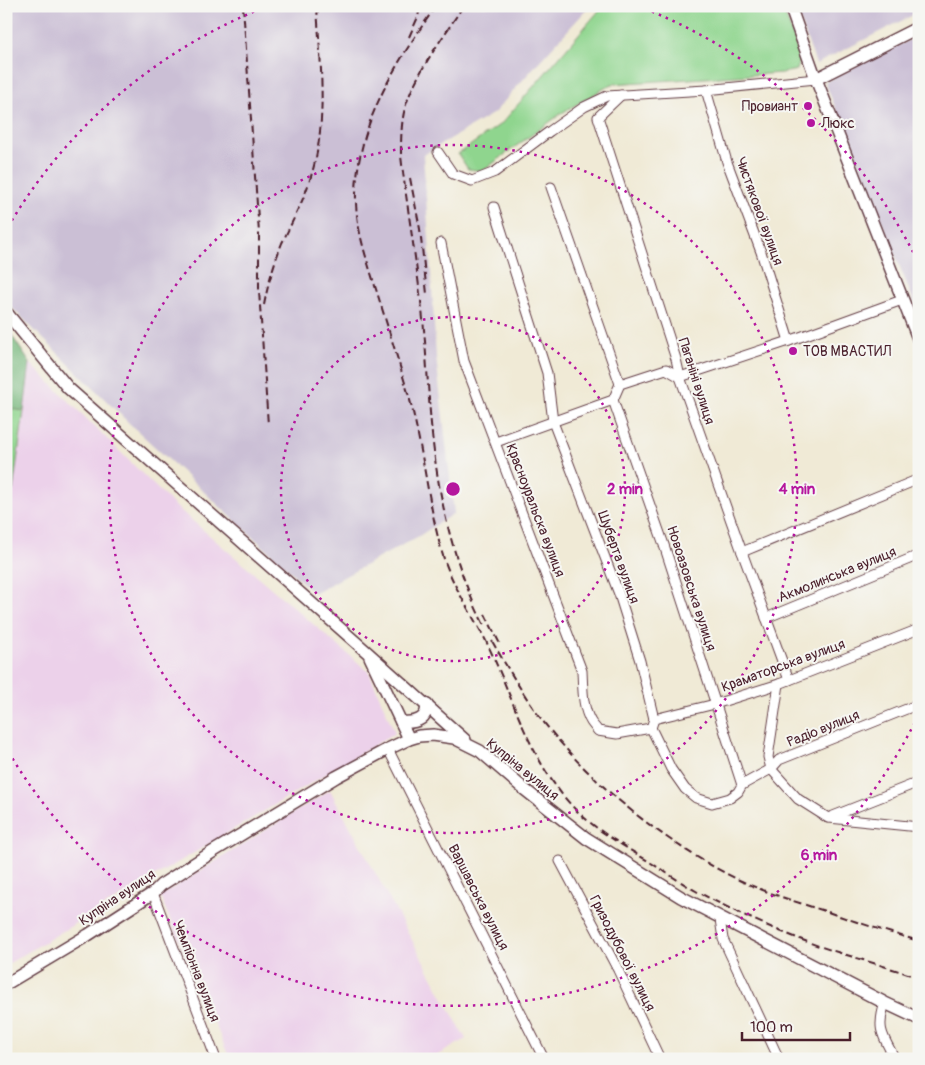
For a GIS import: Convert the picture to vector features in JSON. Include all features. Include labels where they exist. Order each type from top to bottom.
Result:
[{"type":"main road","points":[[790,6],[816,79],[919,341]]},
{"type":"main road","points":[[816,79],[919,27]]},
{"type":"main road","points":[[6,312],[68,388],[427,705],[451,723],[480,751]]},
{"type":"main road","points":[[368,653],[409,739]]},
{"type":"main road","points":[[401,722],[409,723],[418,720],[425,714],[427,705]]},
{"type":"main road","name":"Купріна вулиця","points":[[6,984],[153,894],[162,884],[214,851],[336,777],[409,739],[433,735],[454,738],[480,751],[586,838],[681,898],[919,1019]]},
{"type":"street","points":[[438,152],[453,174],[472,181],[495,172],[584,107],[607,96],[706,90],[816,79]]},
{"type":"street","name":"Чистякової вулиця","points":[[706,90],[727,162],[761,252],[789,341]]},
{"type":"street","name":"Паганіні вулиця","points":[[621,95],[598,117],[676,359],[680,377],[789,680]]},
{"type":"street","points":[[551,187],[620,384]]},
{"type":"street","name":"Шуберта вулиця","points":[[494,207],[547,374],[553,422],[619,594],[640,661],[652,724],[671,769],[685,789],[696,798],[712,802],[730,798],[738,792],[742,785]]},
{"type":"street","name":"Красноуральска вулиця","points":[[441,243],[464,361],[582,671],[584,698],[591,722],[598,731],[616,734],[652,724]]},
{"type":"street","points":[[496,442],[612,400],[620,384],[666,369],[680,377],[789,341],[902,300]]},
{"type":"street","name":"Новоазовська вулиця","points":[[612,400],[663,542],[742,785]]},
{"type":"street","points":[[742,552],[919,479]]},
{"type":"street","name":"Акмолинська вулиця","points":[[766,618],[919,555]]},
{"type":"street","name":"Краматорська вулиця","points":[[652,724],[779,684],[919,629]]},
{"type":"street","points":[[779,684],[768,757],[771,770],[798,799],[828,818],[919,827]]},
{"type":"street","name":"Радіо вулиця","points":[[742,785],[771,770],[779,760],[919,704]]},
{"type":"street","name":"Варшавська вулиця","points":[[388,749],[544,1059]]},
{"type":"street","points":[[828,818],[919,782]]},
{"type":"street","name":"Гризодубової вулиця","points":[[560,861],[618,970],[660,1059]]},
{"type":"street","name":"Чемпіонна вулиця","points":[[153,894],[216,1059]]},
{"type":"street","points":[[720,918],[723,939],[779,1059]]},
{"type":"street","points":[[885,1003],[881,1017],[881,1032],[895,1059]]},
{"type":"shaded area","points":[[6,6],[590,6],[494,113],[423,155],[436,357],[454,513],[419,536],[314,593],[130,424],[11,307],[6,300]]},
{"type":"shaded area","points":[[795,6],[919,6],[919,12],[816,64]]},
{"type":"shaded area","points":[[919,35],[919,314],[825,82]]},
{"type":"shaded area","points":[[30,363],[174,505],[369,672],[395,733],[6,965],[6,490],[13,490]]},
{"type":"shaded area","points":[[330,790],[466,1039],[431,1059],[230,1059],[160,896]]},
{"type":"green space","points":[[603,6],[782,6],[801,57],[797,70],[782,73],[612,84],[565,111],[483,171],[468,169],[458,154],[502,123]]},
{"type":"green space","points":[[6,327],[30,363],[24,411],[6,408]]},
{"type":"green space","points":[[6,408],[24,411],[13,490],[6,490]]},
{"type":"railway","points":[[243,6],[259,233],[259,291],[268,425]]},
{"type":"railway","points":[[264,305],[276,258],[306,191],[317,153],[322,90],[317,6]]},
{"type":"railway","points":[[409,37],[418,17],[420,6]]},
{"type":"railway","points":[[436,6],[393,72],[371,118],[358,168],[357,218],[365,253],[411,403],[441,549],[455,584],[485,639],[534,751],[560,792],[584,818],[611,838],[690,888],[791,936],[919,978]]},
{"type":"railway","points":[[463,6],[426,63],[408,99],[401,134],[401,156],[422,310],[431,427],[439,487],[448,528],[460,568],[484,625]]},
{"type":"railway","points":[[410,178],[420,229],[427,294]]},
{"type":"railway","points":[[485,614],[501,646]]},
{"type":"railway","points":[[492,641],[528,701],[554,735],[600,784],[654,828],[710,865],[750,885],[792,901],[919,941]]},
{"type":"place","name":"Провиант","points":[[808,106]]},
{"type":"place","name":"Люкс","points":[[811,123]]},
{"type":"place","name":"ТОВ МВАСТИЛ","points":[[793,351]]}]
